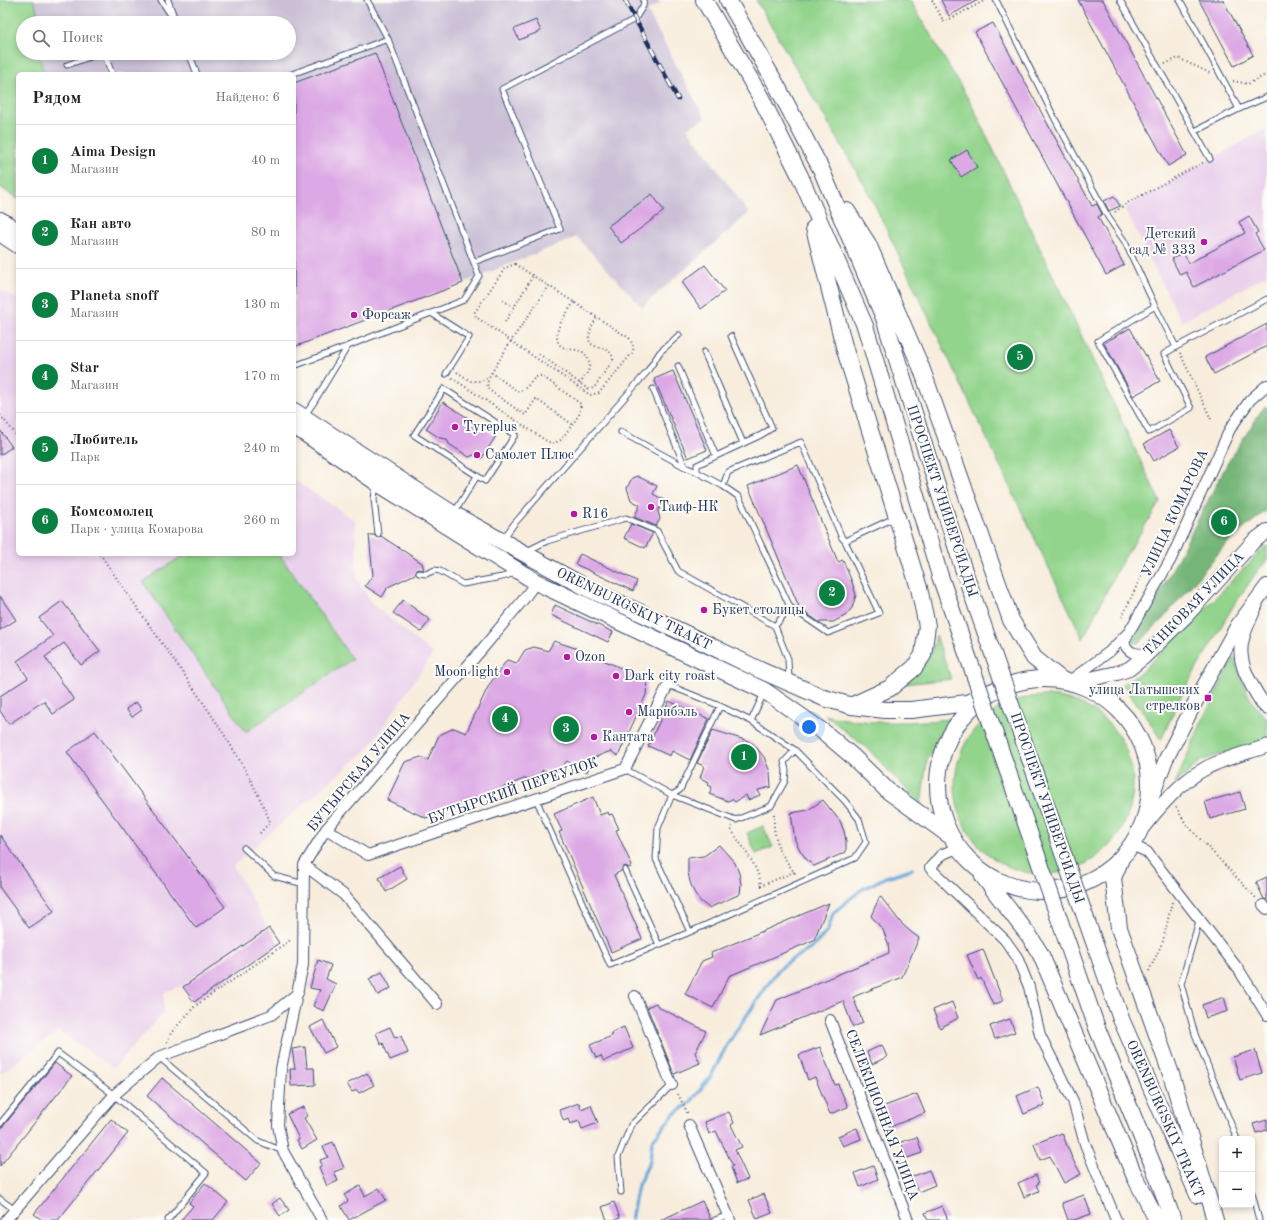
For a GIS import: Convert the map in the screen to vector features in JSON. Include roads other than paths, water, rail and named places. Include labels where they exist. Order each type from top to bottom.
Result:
[{"type":"main road","points":[[704,0],[760,96],[800,176],[845,350],[919,588],[927,626],[923,655],[914,668],[890,688],[852,706]]},
{"type":"main road","name":"ПРОСПЕКТ УНИВЕРСИАДЫ","points":[[728,0],[778,86],[821,169],[884,318],[963,568],[1121,1019]]},
{"type":"main road","points":[[821,169],[868,244],[921,367],[1011,620],[1034,658],[1068,682]]},
{"type":"main road","name":"ПРОСПЕКТ УНИВЕРСИАДЫ","points":[[800,176],[865,326],[940,576],[1097,1028]]},
{"type":"main road","points":[[0,220],[16,230]]},
{"type":"main road","points":[[0,233],[16,244]]},
{"type":"main road","name":"ORENBURGSKIY TRAKT","points":[[297,418],[376,482],[536,582],[765,691],[825,733],[852,756],[888,791],[953,842]]},
{"type":"main road","name":"ORENBURGSKIY TRAKT","points":[[297,418],[453,514],[589,589],[824,698],[852,706],[885,710],[911,710],[967,703],[1002,687]]},
{"type":"main road","name":"ТАНКОВАЯ УЛИЦА","points":[[1068,682],[1117,673],[1128,669],[1147,654],[1186,616],[1253,542],[1267,531]]},
{"type":"main road","points":[[978,870],[1013,887],[1036,892],[1052,891],[1068,889],[1083,884],[1097,877],[1122,858],[1141,830],[1166,758],[1199,695],[1238,625],[1264,589]]},
{"type":"main road","points":[[1148,807],[1150,791],[1148,767],[1142,744],[1135,730],[1114,705],[1101,696],[1087,688],[1054,679],[1037,679],[1019,682],[1002,687],[985,697],[969,710],[958,723],[949,737],[942,753],[938,769],[939,803],[943,819],[953,842],[978,870],[1030,937],[1041,954],[1136,1177],[1157,1220]]},
{"type":"main road","points":[[1122,858],[1113,878],[1119,928],[1171,1074],[1214,1220]]},
{"type":"main road","name":"ORENBURGSKIY TRAKT","points":[[1121,1019],[1209,1220]]},
{"type":"main road","name":"ORENBURGSKIY TRAKT","points":[[1097,1028],[1155,1170],[1173,1220]]},
{"type":"street","name":"УЛИЦА КОМАРОВА","points":[[1068,682],[1108,652],[1129,632],[1171,559],[1230,429],[1250,400],[1267,385]]},
{"type":"street","name":"БУТЫРСКАЯ УЛИЦА","points":[[304,865],[326,829],[498,630],[536,582]]},
{"type":"street","points":[[1264,589],[1242,638],[1241,651],[1246,676],[1267,708]]},
{"type":"street","points":[[1129,632],[1124,642],[1128,650],[1133,653],[1147,654]]},
{"type":"street","points":[[625,769],[668,685]]},
{"type":"street","points":[[1141,830],[1162,805],[1196,775],[1213,765],[1267,746]]},
{"type":"street","name":"БУТЫРСКИЙ ПЕРЕУЛОК","points":[[326,829],[368,855],[625,769]]},
{"type":"street","points":[[953,842],[930,868],[1004,940],[1017,957],[1029,987],[1040,1035],[1073,1101],[1085,1144],[1116,1220]]},
{"type":"street","points":[[1132,845],[1148,852],[1239,970],[1267,1015]]},
{"type":"street","points":[[304,865],[303,964],[281,1069],[278,1125],[283,1151],[322,1220]]},
{"type":"street","points":[[304,865],[344,895],[437,1004]]},
{"type":"street","points":[[6,1220],[114,1095],[160,1057],[271,1015],[298,993]]},
{"type":"street","points":[[634,996],[672,1085]]},
{"type":"street","name":"СЕЛЕКЦИОННАЯ УЛИЦА","points":[[830,1020],[908,1220]]},
{"type":"street","points":[[689,1124],[729,1217]]},
{"type":"lane","points":[[161,0],[171,16]]},
{"type":"lane","points":[[168,0],[174,16]]},
{"type":"lane","points":[[296,365],[464,300],[479,276],[388,39],[367,0]]},
{"type":"lane","points":[[474,262],[560,229],[502,89],[635,19],[643,6],[644,0]]},
{"type":"lane","points":[[996,0],[1055,118],[1108,217],[1125,242],[1176,347]]},
{"type":"lane","points":[[1120,0],[1210,159]]},
{"type":"lane","points":[[1180,0],[1239,109]]},
{"type":"lane","points":[[296,73],[388,39]]},
{"type":"lane","points":[[67,66],[83,60]]},
{"type":"lane","points":[[107,60],[111,72]]},
{"type":"lane","points":[[192,60],[196,72]]},
{"type":"lane","points":[[1194,131],[1267,97]]},
{"type":"lane","points":[[1155,306],[1098,341],[1149,432],[1191,408],[1164,354],[1267,299]]},
{"type":"lane","points":[[431,313],[469,337],[446,374]]},
{"type":"lane","points":[[502,541],[514,524],[647,372],[660,352],[679,336]]},
{"type":"lane","points":[[697,472],[697,465],[761,435],[772,428],[731,336]]},
{"type":"lane","points":[[297,418],[314,402],[348,346]]},
{"type":"lane","points":[[704,352],[743,443]]},
{"type":"lane","points":[[678,366],[716,456]]},
{"type":"lane","points":[[444,389],[515,435],[486,481],[477,476],[414,435],[444,389]]},
{"type":"lane","points":[[653,389],[685,467]]},
{"type":"lane","points":[[621,432],[723,486],[739,497],[790,607],[828,633],[878,613],[845,541],[842,538],[801,442],[728,472],[723,486]]},
{"type":"lane","points":[[453,514],[477,476]]},
{"type":"lane","points":[[376,482],[374,499],[378,534]]},
{"type":"lane","points":[[845,541],[897,517]]},
{"type":"lane","points":[[524,553],[547,541],[626,518],[657,531],[678,571],[775,626],[788,658],[789,683]]},
{"type":"lane","points":[[419,573],[426,574],[434,570],[440,571],[463,584],[521,572]]},
{"type":"lane","points":[[775,626],[790,607]]},
{"type":"lane","points":[[536,799],[610,965],[690,932],[855,858],[866,842],[858,819],[845,801],[795,750],[751,721],[720,706],[668,685]]},
{"type":"lane","points":[[751,721],[765,691]]},
{"type":"lane","points":[[690,932],[656,859],[658,828],[672,795],[680,790],[720,706]]},
{"type":"lane","points":[[625,769],[672,795],[736,820],[771,806],[785,780],[786,770],[784,762],[795,750]]},
{"type":"lane","points":[[244,848],[274,876],[304,884]]},
{"type":"lane","points":[[625,870],[659,945]]},
{"type":"lane","points":[[1200,920],[1181,984],[1195,1034],[1236,1136]]},
{"type":"lane","points":[[0,1124],[58,1053],[114,1095],[206,1173],[168,1220]]},
{"type":"lane","points":[[160,1057],[258,1140],[283,1151]]},
{"type":"lane","points":[[621,1192],[618,1157],[631,1125],[672,1085]]},
{"type":"lane","points":[[0,1199],[15,1210]]},
{"type":"lane","points":[[1255,1205],[1259,1220]]},
{"type":"lane","points":[[715,1220],[729,1217]]},
{"type":"waterway","points":[[631,1220],[638,1185],[650,1161],[652,1141],[674,1114],[690,1103],[711,1076],[728,1043],[778,970],[791,960],[812,948],[828,930],[833,913],[861,890],[886,877],[912,869]]},
{"type":"railway","points":[[625,0],[678,99]]},
{"type":"place","name":"Детский сад № 333","points":[[1204,242]]},
{"type":"place","name":"Форсаж","points":[[354,315]]},
{"type":"place","name":"Любитель","points":[[1020,357]]},
{"type":"place","name":"Tyreplus","points":[[455,427]]},
{"type":"place","name":"Самолет Плюс","points":[[477,455]]},
{"type":"place","name":"Таиф-НК","points":[[651,507]]},
{"type":"place","name":"R16","points":[[574,514]]},
{"type":"place","name":"Комсомолец","points":[[1224,522]]},
{"type":"place","name":"Кан авто","points":[[832,593]]},
{"type":"place","name":"Букет столицы","points":[[704,610]]},
{"type":"place","name":"Ozon","points":[[567,657]]},
{"type":"place","name":"Moon light","points":[[507,672]]},
{"type":"place","name":"Dark city roast","points":[[616,676]]},
{"type":"place","name":"улица Латышских стрелков","points":[[1208,698]]},
{"type":"place","name":"Марибэль","points":[[629,712]]},
{"type":"place","name":"Star","points":[[505,719]]},
{"type":"place","name":"Planeta snoff","points":[[566,729]]},
{"type":"place","name":"Кантата","points":[[594,737]]},
{"type":"place","name":"Aima Design","points":[[744,757]]}]
